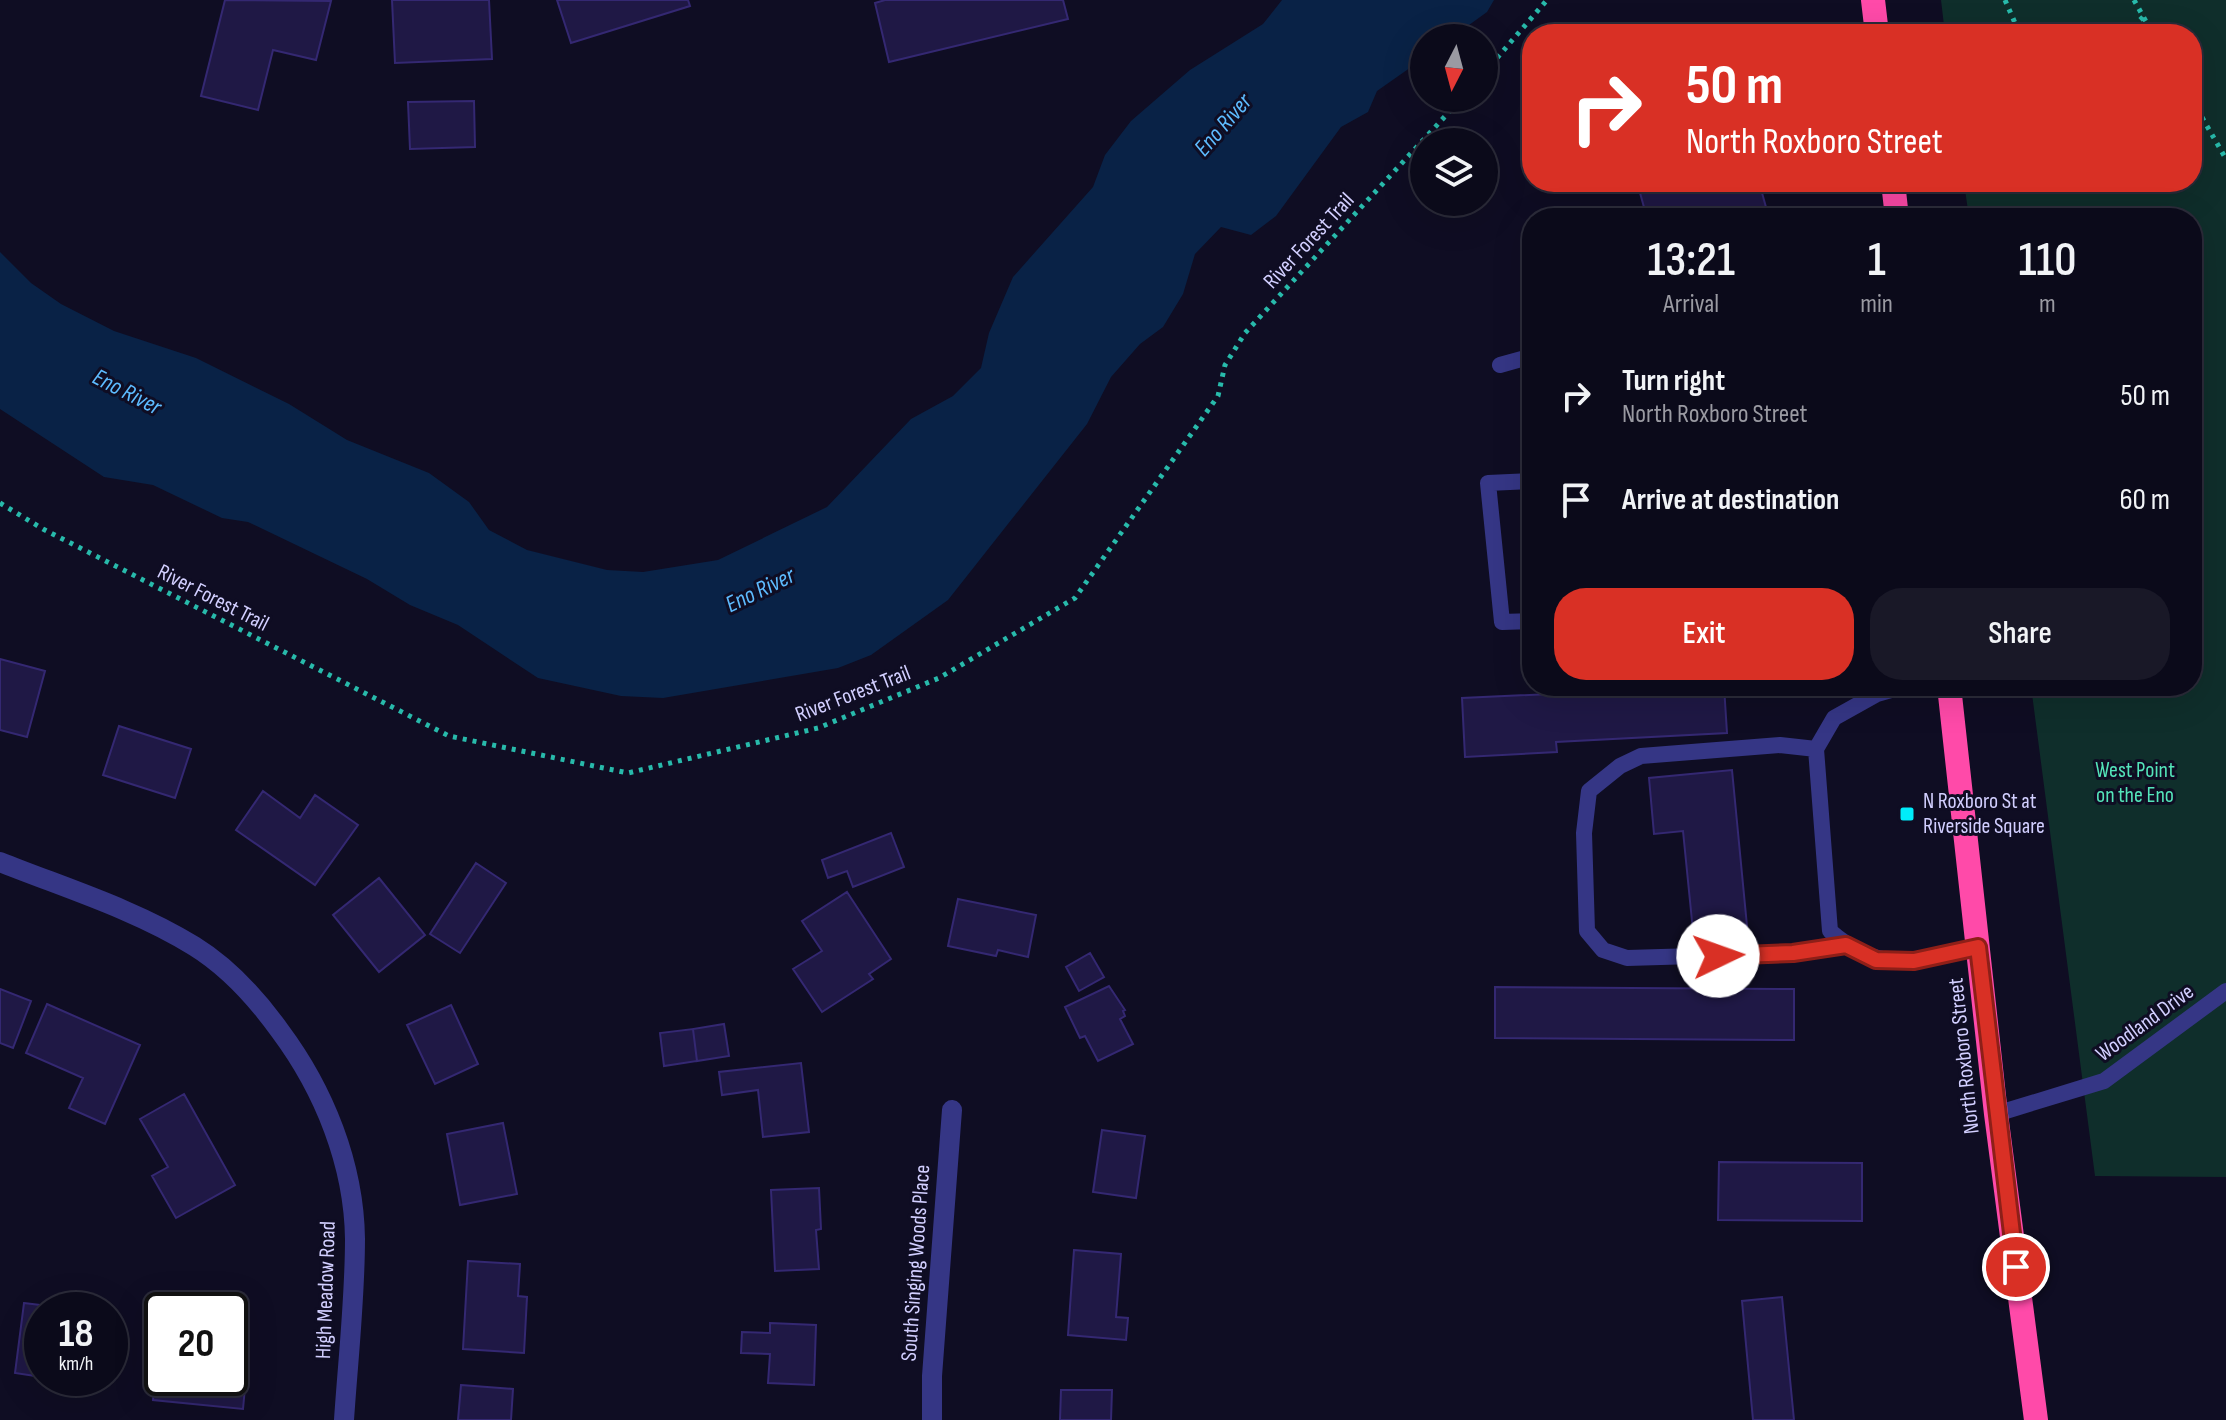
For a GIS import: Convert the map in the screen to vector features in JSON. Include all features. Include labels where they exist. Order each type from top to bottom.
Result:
[{"type":"highway","points":[[1873,0],[1876,24]]},
{"type":"highway","name":"North Roxboro Street","points":[[1950,696],[1996,1114],[2036,1420]]},
{"type":"street","name":"High Meadow Road","points":[[0,862],[148,920],[197,948],[262,1006],[310,1077],[338,1140],[351,1196],[355,1238],[344,1420]]},
{"type":"street","name":"South Singing Woods Place","points":[[932,1420],[932,1376],[952,1110]]},
{"type":"lane","points":[[1500,365],[1522,359]]},
{"type":"lane","points":[[1522,481],[1488,483],[1502,622],[1522,621]]},
{"type":"lane","points":[[1873,696],[1834,718],[1816,749],[1830,931],[1846,945],[1876,960],[1914,961],[1978,947]]},
{"type":"lane","points":[[1816,749],[1780,745],[1741,747],[1641,756],[1620,766],[1589,791],[1584,833],[1587,931],[1603,950],[1627,958],[1793,953],[1846,945]]},
{"type":"lane","name":"Woodland Drive","points":[[1996,1114],[2104,1081],[2226,991]]},
{"type":"path","points":[[1526,24],[1547,0]]},
{"type":"path","points":[[2005,0],[2016,24]]},
{"type":"path","points":[[2134,0],[2147,24]]},
{"type":"path","points":[[2136,24],[2143,17]]},
{"type":"path","points":[[1498,57],[1522,29]]},
{"type":"path","name":"River Forest Trail","points":[[0,503],[43,529],[449,736],[628,773],[818,728],[939,678],[1075,598],[1218,396],[1225,365],[1245,333],[1449,112]]},
{"type":"path","points":[[2202,117],[2226,159]]},
{"type":"green space","name":"West Point on the Eno","points":[[1941,0],[2226,0],[2226,1177],[2095,1176],[2032,696],[2202,696],[2202,208],[1968,208],[1965,192],[2202,192],[2202,24],[1944,24]]},
{"type":"water","name":"Eno River","points":[[1282,0],[1494,0],[1487,12],[1470,24],[1410,24],[1410,68],[1377,91],[1368,112],[1341,127],[1276,216],[1251,235],[1221,227],[1195,254],[1183,294],[1163,327],[1140,344],[1111,377],[1087,424],[948,600],[871,655],[838,668],[663,698],[621,696],[538,678],[458,625],[410,605],[367,579],[248,522],[222,518],[153,485],[104,477],[0,409],[0,252],[31,283],[61,304],[114,331],[196,358],[289,404],[347,440],[429,473],[469,502],[489,530],[527,550],[607,570],[643,572],[718,560],[827,507],[911,419],[953,396],[981,368],[989,333],[1013,277],[1093,187],[1105,155],[1131,121],[1190,70],[1263,24]]},
{"type":"building","points":[[225,0],[331,1],[316,60],[273,50],[258,110],[201,96]]},
{"type":"building","points":[[392,0],[489,0],[492,59],[395,63]]},
{"type":"building","points":[[557,0],[688,0],[690,6],[571,43]]},
{"type":"building","points":[[885,0],[1063,0],[1068,19],[889,62],[875,3]]},
{"type":"building","points":[[474,101],[475,147],[410,149],[408,102]]},
{"type":"building","points":[[1640,192],[1762,192],[1766,208],[1644,208]]},
{"type":"building","points":[[0,659],[45,671],[27,737],[0,730]]},
{"type":"building","points":[[1725,696],[1727,733],[1556,742],[1557,752],[1465,757],[1462,698]]},
{"type":"building","points":[[119,726],[191,749],[175,798],[103,775]]},
{"type":"building","points":[[1732,770],[1747,926],[1693,931],[1683,831],[1654,834],[1649,778]]},
{"type":"building","points":[[263,791],[300,818],[315,795],[358,825],[315,885],[236,830]]},
{"type":"building","points":[[891,833],[904,867],[853,887],[847,871],[828,878],[822,860]]},
{"type":"building","points":[[476,863],[506,883],[460,953],[430,934]]},
{"type":"building","points":[[379,878],[425,935],[379,972],[333,915]]},
{"type":"building","points":[[847,892],[891,959],[869,974],[873,979],[822,1012],[793,969],[822,951],[802,921]]},
{"type":"building","points":[[958,899],[1036,915],[1028,957],[998,950],[996,956],[948,946]]},
{"type":"building","points":[[1090,953],[1104,977],[1079,991],[1066,967]]},
{"type":"building","points":[[1109,986],[1125,1010],[1125,1016],[1120,1019],[1133,1044],[1098,1061],[1085,1036],[1080,1038],[1065,1007]]},
{"type":"building","points":[[1495,987],[1794,989],[1794,1040],[1495,1038]]},
{"type":"building","points":[[0,989],[31,1001],[13,1048],[0,1043]]},
{"type":"building","points":[[47,1004],[140,1045],[105,1124],[69,1108],[83,1078],[26,1053]]},
{"type":"building","points":[[451,1005],[478,1064],[435,1084],[407,1025]]},
{"type":"building","points":[[724,1024],[729,1056],[697,1061],[693,1029]]},
{"type":"building","points":[[693,1029],[697,1061],[664,1066],[660,1033]]},
{"type":"building","points":[[801,1063],[809,1132],[763,1137],[758,1090],[722,1095],[719,1072]]},
{"type":"building","points":[[184,1094],[235,1185],[176,1218],[152,1176],[168,1167],[140,1119]]},
{"type":"building","points":[[503,1123],[517,1194],[460,1205],[447,1134]]},
{"type":"building","points":[[1102,1130],[1145,1136],[1136,1198],[1093,1192]]},
{"type":"building","points":[[1719,1162],[1862,1163],[1862,1221],[1718,1220]]},
{"type":"building","points":[[819,1188],[821,1229],[816,1230],[819,1269],[775,1271],[771,1190]]},
{"type":"building","points":[[1074,1250],[1121,1254],[1116,1317],[1128,1318],[1126,1340],[1068,1335]]},
{"type":"building","points":[[468,1261],[520,1264],[518,1296],[527,1297],[524,1353],[463,1349]]},
{"type":"building","points":[[1782,1297],[1794,1420],[1753,1420],[1742,1301]]},
{"type":"building","points":[[24,1303],[24,1374],[15,1373]]},
{"type":"building","points":[[770,1323],[816,1325],[814,1385],[768,1383],[770,1354],[741,1353],[742,1332],[770,1333]]},
{"type":"building","points":[[461,1385],[513,1389],[511,1420],[458,1420]]},
{"type":"building","points":[[1061,1390],[1112,1390],[1111,1420],[1060,1420]]},
{"type":"building","points":[[153,1396],[244,1396],[243,1409],[153,1400]]},
{"type":"place","name":"N Roxboro St at Riverside Square","points":[[1907,814]]},
{"type":"route","points":[[1718,956],[1793,953],[1846,945],[1876,960],[1914,961],[1978,947],[2016,1267]]}]
